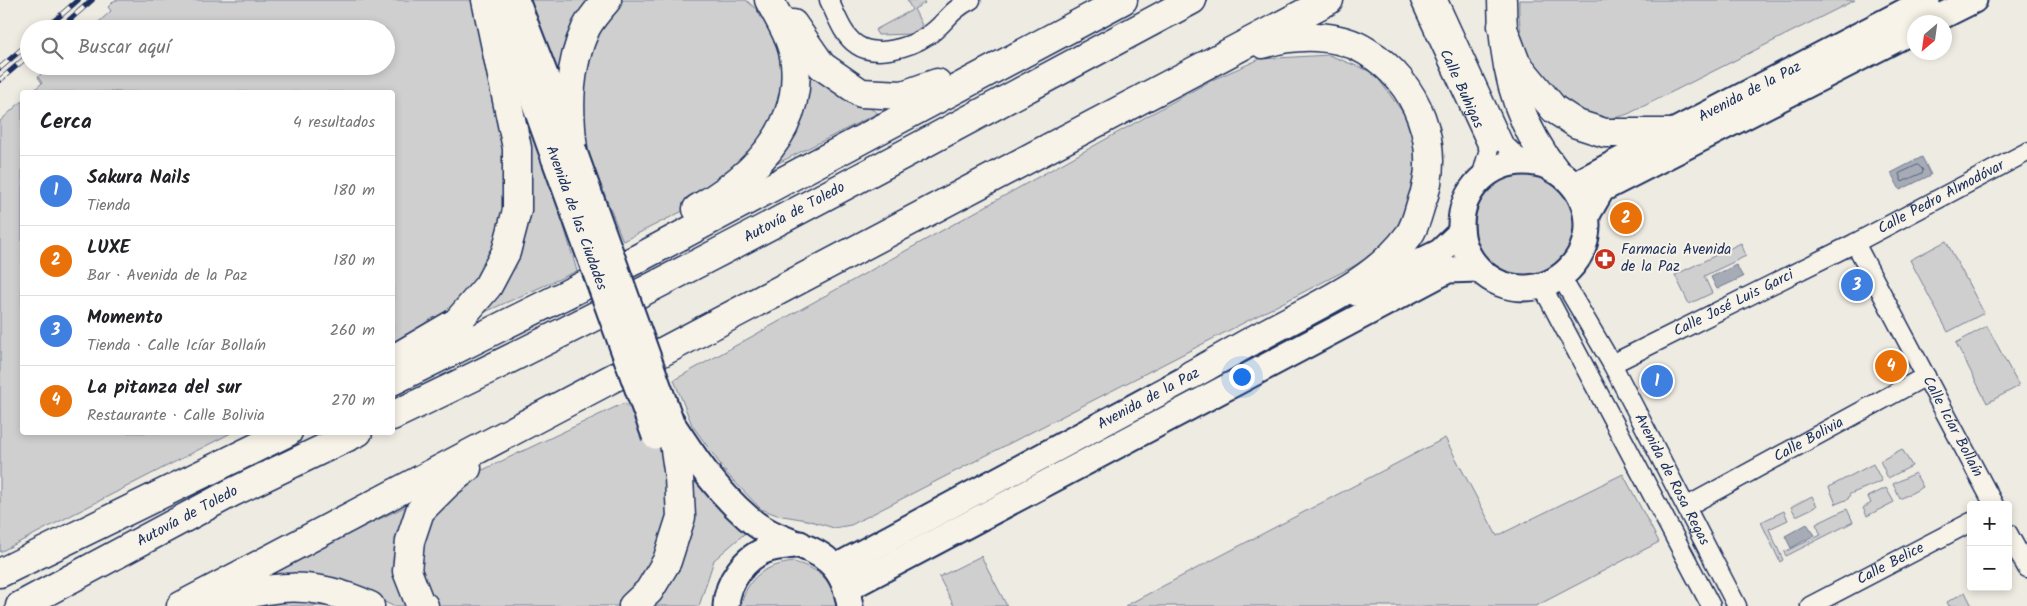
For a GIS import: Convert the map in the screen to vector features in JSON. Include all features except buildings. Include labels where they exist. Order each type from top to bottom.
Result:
[{"type":"highway","points":[[395,358],[457,322],[488,286],[506,252],[517,210],[517,148],[486,0]]},
{"type":"highway","points":[[564,154],[573,66],[586,27],[607,0]]},
{"type":"highway","points":[[770,0],[787,15],[822,66],[861,94],[903,95],[1023,52]]},
{"type":"highway","points":[[635,260],[677,221],[717,197],[749,173],[769,150],[784,126],[794,95],[795,62],[786,31],[770,0]]},
{"type":"highway","points":[[395,380],[635,260],[1123,0]]},
{"type":"highway","name":"Autovía de Toledo","points":[[395,415],[478,376],[687,269],[1192,0]]},
{"type":"highway","points":[[181,606],[1329,0]]},
{"type":"highway","points":[[1502,13],[1516,63],[1554,109],[1577,124],[1605,133],[1670,133]]},
{"type":"highway","points":[[1502,13],[1507,70],[1522,118],[1540,152],[1564,177]]},
{"type":"highway","points":[[1191,375],[1353,286],[1395,253],[1410,233],[1427,189],[1430,149],[1422,116],[1402,80],[1366,50],[1335,39],[1294,37],[1266,43],[1214,61]]},
{"type":"highway","points":[[424,606],[420,604],[407,571],[410,540],[420,511],[448,483],[519,428]]},
{"type":"highway","points":[[615,606],[634,590],[656,545],[668,499],[663,429]]},
{"type":"highway","points":[[633,606],[649,590],[667,561],[681,517],[679,477],[663,429]]},
{"type":"highway","points":[[214,470],[252,435]]},
{"type":"highway","name":"Autovía de Toledo","points":[[0,573],[282,435]]},
{"type":"highway","name":"Autovía de Toledo","points":[[20,606],[231,493],[352,435]]},
{"type":"highway","points":[[216,606],[239,596],[268,588],[298,587],[348,596],[370,606]]},
{"type":"street","name":"Avenida de las Ciudades","points":[[498,0],[564,154]]},
{"type":"street","name":"Avenida de las Ciudades","points":[[516,0],[564,154],[663,429],[716,488],[749,519],[818,553],[845,587]]},
{"type":"street","points":[[829,0],[847,35],[858,46],[876,51],[903,48],[928,36],[960,2]]},
{"type":"street","name":"Calle Buhigas","points":[[1420,0],[1449,40],[1504,144],[1522,161]]},
{"type":"street","name":"Calle Buhigas","points":[[1438,0],[1449,40],[1489,149],[1481,178]]},
{"type":"street","name":"Avenida de la Paz","points":[[1564,177],[1670,133],[1927,0]]},
{"type":"street","points":[[1944,15],[1974,0]]},
{"type":"street","name":"Avenida de la Paz","points":[[1587,215],[1602,189],[1907,34]]},
{"type":"street","name":"Calle Pedro Almodóvar","points":[[1855,242],[2027,152]]},
{"type":"street","points":[[1522,161],[1564,177],[1587,215],[1587,236],[1580,257],[1552,282],[1518,289],[1490,279],[1469,258],[1461,232],[1461,218],[1468,194],[1481,178],[1500,166],[1522,161]]},
{"type":"street","name":"Avenida de la Paz","points":[[845,587],[1191,375],[1440,252],[1461,232]]},
{"type":"street","name":"Calle José Luis Garci","points":[[1612,364],[1855,242]]},
{"type":"street","name":"Calle Icíar Bollaín","points":[[1855,242],[1992,501]]},
{"type":"street","name":"Avenida de la Paz","points":[[845,587],[1448,270],[1478,269]]},
{"type":"street","name":"Avenida de Rosa Regas","points":[[1552,282],[1612,364],[1737,606]]},
{"type":"street","name":"Avenida de Rosa Regas","points":[[1552,282],[1711,606]]},
{"type":"street","name":"Calle Bolivia","points":[[1693,503],[1926,376]]},
{"type":"street","name":"Calle Belice","points":[[1810,606],[1967,524]]},
{"type":"street","points":[[2012,540],[2027,568]]},
{"type":"street","points":[[726,606],[732,580],[747,561],[768,549],[800,544]]},
{"type":"shaded area","points":[[115,0],[481,0],[535,127],[577,271],[395,352],[395,90],[34,90],[42,83],[38,77],[40,75],[395,75],[395,20],[101,20],[111,11],[108,7]]},
{"type":"shaded area","points":[[528,0],[746,0],[864,105],[878,113],[623,241]]},
{"type":"shaded area","points":[[907,0],[923,0],[925,3],[914,9],[922,25],[915,34],[878,35],[875,30],[912,10]]},
{"type":"shaded area","points":[[1519,0],[1855,0],[1628,114],[1609,119],[1585,113],[1573,106],[1542,78],[1534,67],[1524,44],[1519,15]]},
{"type":"shaded area","points":[[1329,55],[1374,73],[1404,114],[1423,168],[1408,215],[1389,248],[851,525],[834,528],[807,520],[777,515],[761,509],[728,475],[692,425],[674,380],[1212,80],[1260,59]]},
{"type":"shaded area","points":[[20,103],[20,435],[227,435],[0,552],[0,121]]},
{"type":"shaded area","points":[[1526,174],[1545,178],[1562,189],[1573,206],[1577,225],[1573,244],[1562,261],[1545,272],[1526,276],[1507,272],[1490,261],[1479,244],[1475,225],[1479,206],[1490,189],[1507,178]]},
{"type":"shaded area","points":[[1946,241],[1984,313],[1948,332],[1910,260]]},
{"type":"shaded area","points":[[1741,243],[1746,256],[1704,276],[1712,293],[1689,304],[1675,275]]},
{"type":"shaded area","points":[[1987,326],[2019,386],[1987,403],[1956,343]]},
{"type":"shaded area","points":[[624,403],[688,460],[751,528],[714,560],[699,606],[393,606],[358,589],[253,579]]},
{"type":"shaded area","points":[[1445,438],[1497,536],[1623,474],[1659,542],[1536,606],[1125,606]]},
{"type":"shaded area","points":[[1902,449],[1912,466],[1888,478],[1880,461]]},
{"type":"shaded area","points":[[1873,464],[1882,481],[1850,494],[1848,499],[1836,504],[1829,487]]},
{"type":"shaded area","points":[[1915,473],[1923,487],[1900,499],[1893,484]]},
{"type":"shaded area","points":[[1886,488],[1894,502],[1867,516],[1863,508],[1871,503],[1868,497]]},
{"type":"shaded area","points":[[1812,496],[1817,506],[1796,516],[1791,507]]},
{"type":"shaded area","points":[[1847,509],[1853,522],[1786,556],[1784,552],[1821,535],[1816,524]]},
{"type":"shaded area","points":[[1784,511],[1788,520],[1769,529],[1783,560],[1780,562],[1761,522]]},
{"type":"shaded area","points":[[981,556],[1007,606],[954,606],[939,577]]},
{"type":"shaded area","points":[[794,562],[811,568],[824,577],[832,589],[838,606],[741,606],[748,587],[759,574],[774,566]]},
{"type":"shaded area","points":[[1965,592],[1972,606],[1949,606],[1947,602]]},
{"type":"shaded area","points":[[297,597],[344,606],[234,606]]},
{"type":"water","points":[[1922,157],[1931,175],[1900,190],[1891,173]]},
{"type":"water","points":[[1736,265],[1743,277],[1717,289],[1711,277]]},
{"type":"water","points":[[1807,524],[1815,535],[1791,548],[1785,536]]},
{"type":"railway","points":[[55,20],[78,0]]},
{"type":"railway","points":[[69,20],[92,0]]},
{"type":"railway","points":[[0,68],[20,51]]},
{"type":"railway","points":[[0,80],[20,63]]},
{"type":"place","name":"LUXE","points":[[1626,218]]},
{"type":"place","name":"Farmacia Avenida de la Paz","points":[[1605,259]]},
{"type":"place","name":"Momento","points":[[1857,285]]},
{"type":"place","name":"La pitanza del sur","points":[[1891,366]]},
{"type":"place","name":"Sakura Nails","points":[[1657,381]]}]
